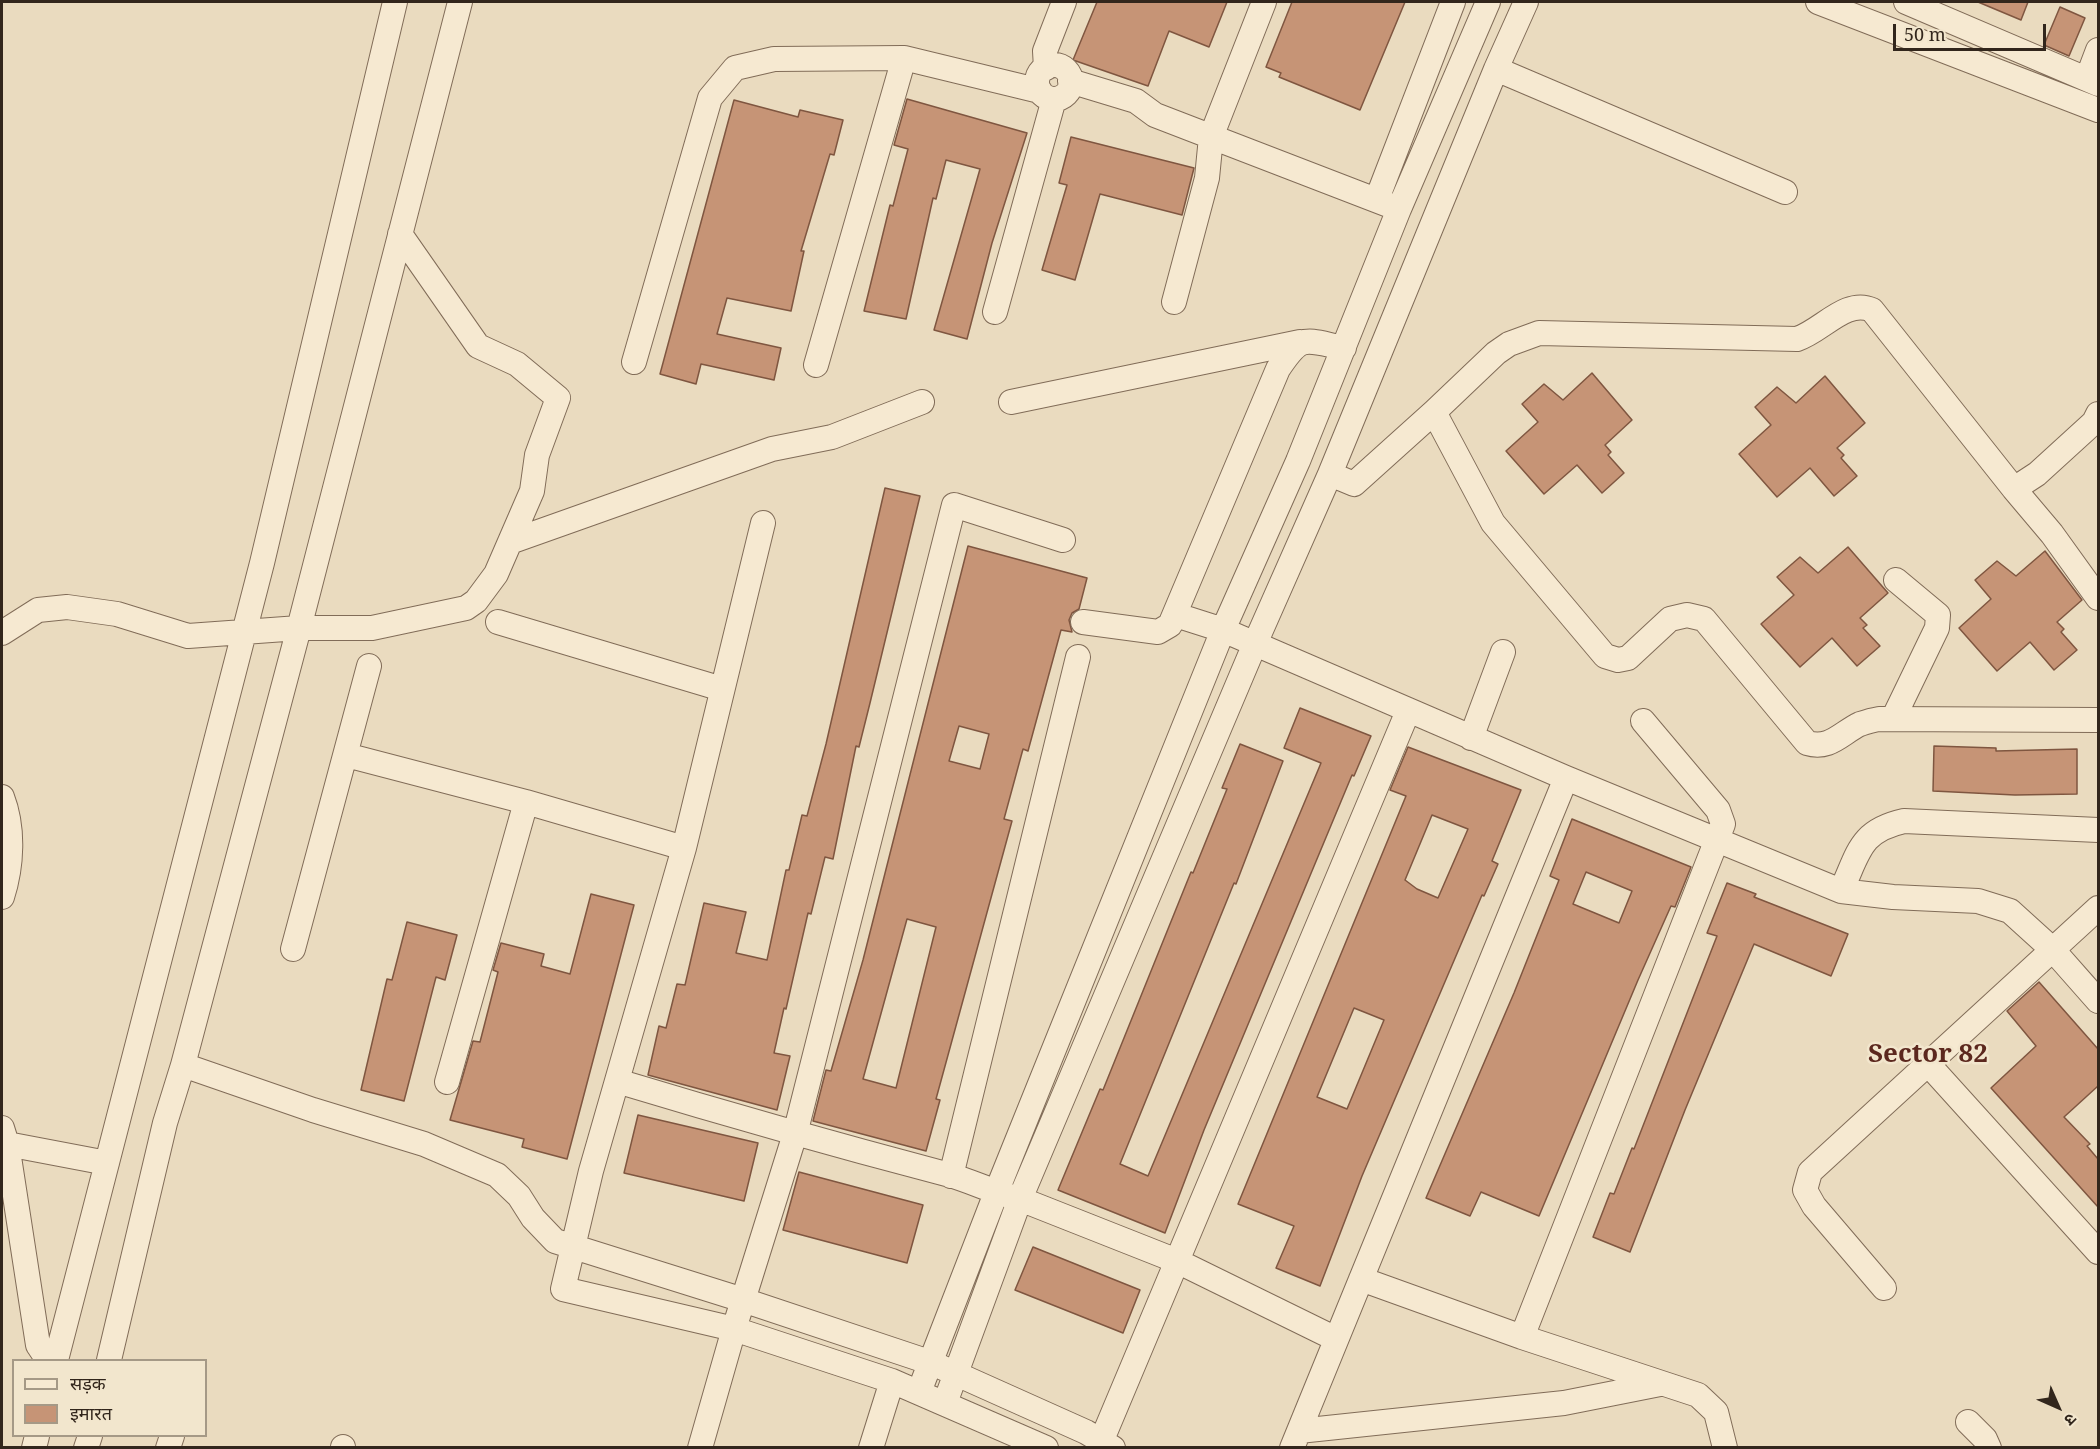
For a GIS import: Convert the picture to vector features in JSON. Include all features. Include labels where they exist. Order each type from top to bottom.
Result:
[{"type":"street","points":[[56,1359],[244,633],[395,2]]},
{"type":"street","points":[[109,1359],[165,1123],[183,1065],[299,628],[460,2]]},
{"type":"street","points":[[995,312],[1057,92],[1062,68],[1046,68],[1045,51],[1064,2]]},
{"type":"street","points":[[1174,302],[1207,178],[1211,137],[1264,2]]},
{"type":"street","points":[[1377,200],[1453,2]]},
{"type":"street","points":[[920,1392],[996,1193],[1223,630],[1298,461],[1400,209],[1488,2]]},
{"type":"street","points":[[945,1403],[1020,1198],[1254,646],[1330,474],[1496,69],[1526,2]]},
{"type":"street","points":[[1818,2],[2098,110]]},
{"type":"street","points":[[1906,2],[1937,8],[2093,81],[2098,50]]},
{"type":"street","points":[[634,362],[710,98],[735,68],[774,59],[904,58],[1057,92],[1136,101],[1155,115],[1400,209]]},
{"type":"street","points":[[816,365],[904,58]]},
{"type":"street","points":[[1496,69],[1785,192]]},
{"type":"street","points":[[2,633],[38,610],[67,607],[117,614],[188,636],[299,628],[372,628],[466,608],[476,601],[496,574],[532,490],[537,455],[558,398],[517,364],[478,346],[400,234]]},
{"type":"street","points":[[1330,474],[1354,484],[1496,353],[1509,344],[1539,333],[1797,339],[1810,335],[1849,308],[1863,306],[1872,310],[2052,534],[2098,598]]},
{"type":"street","points":[[1011,402],[1307,340],[1344,348]]},
{"type":"street","points":[[1083,622],[1158,632],[1170,625],[1278,369],[1292,348],[1300,342]]},
{"type":"street","points":[[510,542],[772,449],[832,437],[922,402]]},
{"type":"street","points":[[2014,489],[2037,474],[2094,422],[2098,414]]},
{"type":"street","points":[[1428,417],[1493,523],[1605,656],[1618,660],[1628,658],[1670,619],[1687,615],[1704,619],[1807,743],[1816,746],[1828,744],[1860,724],[1879,718],[2098,720]]},
{"type":"street","points":[[700,1448],[734,1329],[795,1134],[954,505],[1063,540]]},
{"type":"street","points":[[763,523],[684,848],[617,1081],[563,1288],[734,1329],[892,1381],[1046,1448]]},
{"type":"street","points":[[1893,719],[1937,628],[1938,615],[1896,580]]},
{"type":"street","points":[[1176,615],[1223,630],[1254,646],[1471,738],[1842,891],[1893,897],[1978,901],[2010,911],[2053,950],[2098,1001]]},
{"type":"street","points":[[498,622],[722,689]]},
{"type":"street","points":[[1471,738],[1503,652]]},
{"type":"street","points":[[951,1176],[1078,657]]},
{"type":"street","points":[[293,949],[369,666]]},
{"type":"street","points":[[183,1065],[313,1110],[424,1144],[497,1174],[519,1196],[533,1218],[555,1241],[743,1300],[932,1364],[1086,1432],[1107,1445],[1177,1261],[1408,711]]},
{"type":"street","points":[[1522,1337],[1723,824],[1718,810],[1643,721]]},
{"type":"street","points":[[346,755],[526,802],[684,848]]},
{"type":"street","points":[[1566,778],[1295,1439],[1563,1403],[1662,1383]]},
{"type":"street","points":[[2,796],[11,850],[2,897]]},
{"type":"street","points":[[447,1082],[526,802]]},
{"type":"street","points":[[1842,891],[1865,839],[1882,826],[1904,821],[2098,830]]},
{"type":"street","points":[[1884,1288],[1814,1206],[1805,1190],[1810,1172],[2098,908]]},
{"type":"street","points":[[1928,1064],[2098,1252]]},
{"type":"street","points":[[617,1081],[795,1134],[951,1176],[996,1193],[1020,1198],[1177,1261],[1336,1339]]},
{"type":"street","points":[[47,1359],[38,1345],[4,1136],[107,1163]]},
{"type":"street","points":[[2,1242],[15,1210]]},
{"type":"street","points":[[1361,1279],[1522,1337],[1698,1395],[1716,1412],[1725,1448]]},
{"type":"street","points":[[871,1448],[892,1381]]},
{"type":"street","points":[[1968,1422],[1985,1439],[1989,1448]]},
{"type":"building","points":[[1097,2],[1227,2],[1209,47],[1169,31],[1148,86],[1073,60]]},
{"type":"building","points":[[1292,2],[1405,2],[1360,110],[1279,77],[1281,73],[1266,67]]},
{"type":"building","points":[[1978,2],[2028,2],[2021,20]]},
{"type":"building","points":[[2060,7],[2085,18],[2069,56],[2044,45]]},
{"type":"building","points":[[907,99],[1027,133],[992,243],[967,339],[934,330],[980,169],[946,160],[936,199],[933,198],[906,319],[864,311],[890,205],[893,206],[908,149],[894,145]]},
{"type":"building","points":[[734,100],[798,117],[800,110],[843,120],[834,155],[830,154],[801,251],[804,251],[791,311],[727,298],[717,334],[781,348],[774,380],[701,364],[696,384],[660,374]]},
{"type":"building","points":[[1071,137],[1194,168],[1182,215],[1100,194],[1075,280],[1042,270],[1067,185],[1059,183]]},
{"type":"building","points":[[1592,373],[1632,420],[1605,445],[1611,452],[1608,455],[1624,473],[1602,493],[1577,465],[1544,494],[1506,451],[1538,422],[1522,404],[1544,384],[1563,400]]},
{"type":"building","points":[[1825,376],[1865,423],[1837,448],[1844,455],[1841,458],[1857,476],[1834,496],[1810,468],[1777,497],[1739,454],[1771,425],[1755,407],[1777,387],[1796,403]]},
{"type":"building","points":[[885,488],[920,496],[859,747],[856,746],[833,859],[825,857],[811,914],[808,913],[786,1009],[784,1008],[774,1053],[790,1056],[777,1110],[648,1075],[659,1026],[666,1028],[677,984],[685,985],[704,903],[746,912],[736,953],[767,960],[786,870],[789,870],[802,815],[807,816],[826,744]]},
{"type":"building","points":[[968,546],[1087,578],[1079,609],[1072,613],[1069,620],[1072,632],[1061,630],[1028,751],[1023,749],[1004,819],[1012,821],[936,1099],[940,1100],[926,1151],[813,1121],[826,1070],[831,1071],[863,960]],"holes":[[[959,726],[989,734],[980,769],[949,761]],[[907,919],[936,927],[896,1088],[863,1079]]]},
{"type":"building","points":[[1848,547],[1888,593],[1860,618],[1867,625],[1863,628],[1880,646],[1857,666],[1832,638],[1800,667],[1761,624],[1794,595],[1777,577],[1800,557],[1818,573]]},
{"type":"building","points":[[2045,551],[2082,600],[2057,622],[2064,629],[2061,632],[2077,650],[2054,670],[2030,642],[1997,671],[1959,628],[1991,599],[1975,580],[1997,561],[2016,576]]},
{"type":"building","points":[[1300,708],[1371,736],[1354,776],[1352,775],[1204,1130],[1165,1233],[1058,1190],[1100,1089],[1103,1090],[1191,872],[1193,873],[1227,789],[1222,788],[1240,744],[1283,761],[1236,884],[1234,883],[1120,1164],[1148,1176],[1321,763],[1284,748]]},
{"type":"building","points":[[1934,746],[1996,748],[1996,751],[2077,749],[2077,794],[2015,795],[1933,791]]},
{"type":"building","points":[[1408,747],[1521,790],[1492,861],[1498,864],[1484,896],[1482,895],[1362,1176],[1320,1286],[1276,1268],[1294,1226],[1238,1204],[1406,796],[1390,790]],"holes":[[[1432,815],[1468,829],[1438,898],[1417,889],[1405,880]],[[1354,1008],[1384,1020],[1347,1109],[1317,1097]]]},
{"type":"building","points":[[1572,819],[1691,867],[1675,907],[1671,906],[1638,980],[1539,1216],[1481,1192],[1470,1216],[1426,1198],[1514,993],[1559,880],[1550,876]],"holes":[[[1586,872],[1632,891],[1619,923],[1573,904]]]},
{"type":"building","points":[[1727,883],[1756,894],[1754,897],[1848,934],[1831,976],[1754,944],[1685,1110],[1630,1252],[1593,1237],[1610,1193],[1614,1194],[1632,1148],[1634,1149],[1717,936],[1707,933]]},
{"type":"building","points":[[591,894],[634,905],[567,1159],[522,1147],[524,1139],[450,1120],[473,1041],[480,1042],[498,972],[493,970],[501,943],[544,954],[541,966],[570,974]]},
{"type":"building","points":[[407,922],[457,935],[445,980],[436,977],[404,1101],[361,1090],[387,979],[392,980]]},
{"type":"building","points":[[2039,982],[2098,1049],[2098,1086],[2064,1117],[2090,1144],[2087,1146],[2098,1159],[2098,1207],[1991,1088],[2036,1046],[2007,1011]]},
{"type":"building","points":[[638,1115],[758,1143],[744,1201],[624,1173]]},
{"type":"building","points":[[799,1172],[923,1205],[907,1263],[783,1230]]},
{"type":"building","points":[[1033,1247],[1140,1290],[1123,1333],[1015,1290]]},
{"type":"district","name":"Sector 82","points":[[1928,1055]]}]
